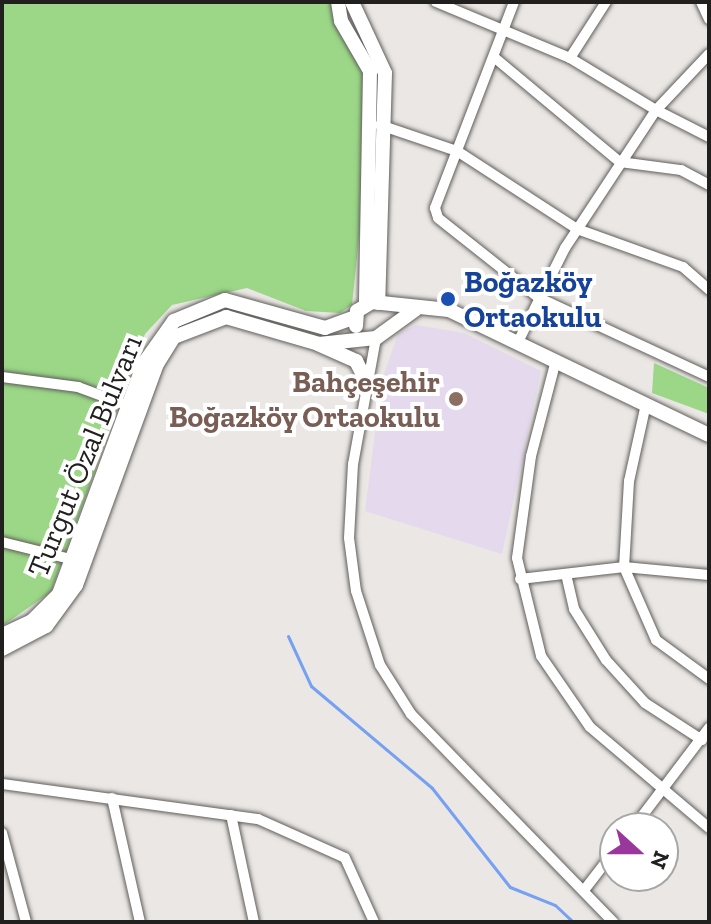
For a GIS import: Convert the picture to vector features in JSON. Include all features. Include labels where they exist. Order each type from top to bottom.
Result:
[{"type":"street","points":[[338,2],[343,27],[367,56],[376,304],[389,327]]},
{"type":"street","points":[[352,2],[383,64],[386,127],[376,304]]},
{"type":"street","points":[[436,2],[570,58],[656,110],[709,137]]},
{"type":"street","points":[[514,2],[435,208],[438,218],[539,298],[705,375],[709,361]]},
{"type":"street","points":[[570,58],[606,2]]},
{"type":"street","points":[[701,2],[709,19]]},
{"type":"street","points":[[517,344],[577,229],[620,162],[656,110],[709,54]]},
{"type":"street","points":[[495,58],[620,162],[681,170],[709,185]]},
{"type":"street","points":[[371,122],[457,151],[533,194],[577,229],[683,267],[709,290]]},
{"type":"street","name":"Turgut Özal Bulvarı","points":[[2,635],[51,604],[74,560],[154,343],[199,307],[238,301],[325,328],[355,317]]},
{"type":"street","points":[[613,922],[585,889],[411,714],[380,665],[356,591],[349,538],[371,337],[355,317],[376,304],[449,310],[555,364],[709,435]]},
{"type":"street","points":[[371,337],[416,309]]},
{"type":"street","name":"Turgut Özal Bulvarı","points":[[2,649],[41,631],[72,592],[157,364],[174,337],[226,317],[314,342],[371,337]]},
{"type":"street","points":[[314,342],[356,361],[365,379]]},
{"type":"street","points":[[555,364],[531,456],[520,579],[541,656],[581,715],[709,828]]},
{"type":"street","points":[[2,377],[78,387],[129,406]]},
{"type":"street","points":[[646,404],[629,481],[624,567],[656,640],[709,679]]},
{"type":"street","points":[[2,542],[74,560]]},
{"type":"street","points":[[520,579],[624,567],[709,575]]},
{"type":"street","points":[[566,574],[574,609],[606,660],[645,703],[702,740]]},
{"type":"street","points":[[645,812],[709,728]]},
{"type":"street","points":[[2,784],[231,815],[345,858],[374,922]]},
{"type":"street","points":[[112,798],[140,922]]},
{"type":"street","points":[[231,815],[254,922]]},
{"type":"street","points":[[2,833],[26,922]]},
{"type":"street","points":[[585,889],[599,871]]},
{"type":"shaded area","points":[[416,325],[464,333],[541,371],[502,554],[365,511],[382,380],[398,334]]},
{"type":"green space","points":[[2,2],[338,2],[360,45],[371,122],[352,305],[340,313],[306,311],[247,288],[172,305],[145,334],[51,592],[2,626]]},
{"type":"green space","points":[[654,363],[709,388],[709,414],[652,393]]},
{"type":"waterway","points":[[288,636],[311,686],[432,788],[510,887],[555,905],[573,922]]},
{"type":"place","name":"Boğazköy Ortaokulu","points":[[448,299]]},
{"type":"place","name":"Bahçeşehir Boğazköy Ortaokulu","points":[[456,399]]}]
